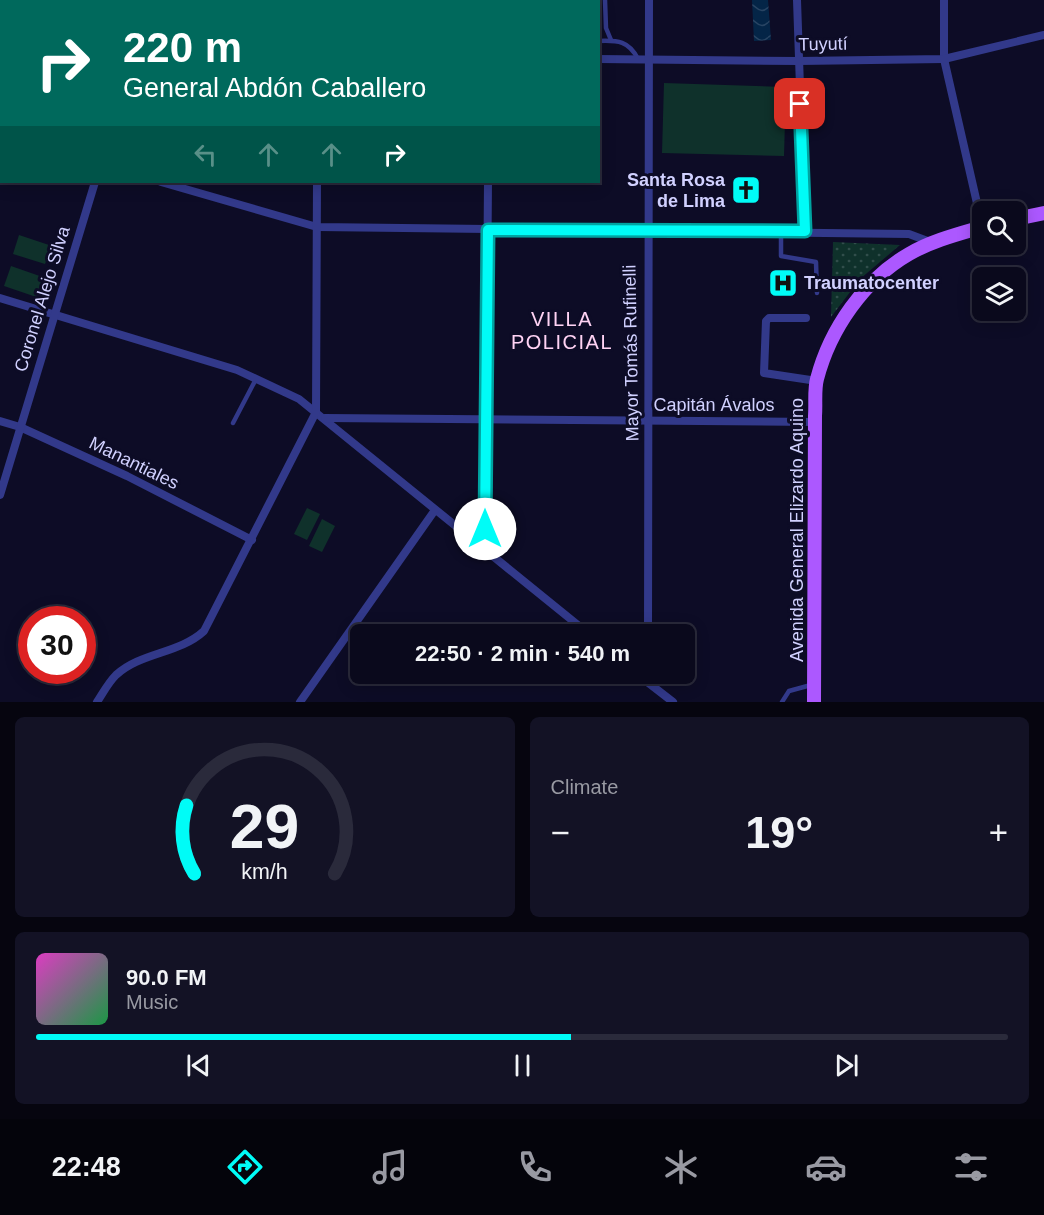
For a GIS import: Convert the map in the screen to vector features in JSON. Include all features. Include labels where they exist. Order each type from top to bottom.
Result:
[{"type":"main road","points":[[1026,217],[1044,213]]},
{"type":"main road","name":"Avenida General Elizardo Aquino","points":[[814,702],[817,381],[837,332],[866,288],[908,255],[933,243],[972,229]]},
{"type":"street","name":"Mayor Tomás Rufinelli","points":[[648,624],[649,422],[643,59],[649,0]]},
{"type":"street","points":[[797,0],[805,231]]},
{"type":"street","points":[[944,0],[944,59],[976,201]]},
{"type":"street","name":"Tuyutí","points":[[600,59],[799,62],[944,59],[1044,35]]},
{"type":"street","name":"Coronel Alejo Silva","points":[[0,495],[95,183]]},
{"type":"street","points":[[165,183],[317,226],[488,230],[805,231],[909,234],[933,243]]},
{"type":"street","points":[[97,702],[117,675],[133,664],[180,646],[204,631],[316,412],[317,183]]},
{"type":"street","points":[[485,551],[488,183]]},
{"type":"street","points":[[0,298],[229,368],[299,399],[576,624]]},
{"type":"street","points":[[806,318],[769,318],[766,321],[764,374],[817,381]]},
{"type":"street","name":"Capitán Ávalos","points":[[325,418],[815,422]]},
{"type":"street","name":"Manantiales","points":[[0,421],[20,427],[127,476],[252,540]]},
{"type":"street","points":[[300,702],[435,510]]},
{"type":"street","points":[[654,684],[674,702]]},
{"type":"lane","points":[[605,0],[606,28],[611,40]]},
{"type":"lane","points":[[600,41],[621,41],[643,59]]},
{"type":"lane","points":[[781,231],[781,256],[816,262],[817,293]]},
{"type":"lane","points":[[233,423],[256,379]]},
{"type":"lane","points":[[782,702],[789,691],[814,684]]},
{"type":"green space","points":[[664,83],[786,87],[784,156],[662,153]]},
{"type":"green space","points":[[19,235],[52,246],[45,264],[13,254]]},
{"type":"green space","points":[[833,242],[900,245],[860,279],[831,317]]},
{"type":"green space","points":[[11,266],[54,281],[48,301],[4,286]]},
{"type":"green space","points":[[307,508],[320,514],[307,540],[294,534]]},
{"type":"green space","points":[[322,519],[335,526],[322,552],[309,546]]},
{"type":"water","points":[[752,0],[768,0],[771,40],[754,41]]},
{"type":"place","name":"Santa Rosa de Lima","points":[[746,190]]},
{"type":"place","name":"Traumatocenter","points":[[783,283]]},
{"type":"district","name":"VILLA POLICIAL","points":[[562,330]]},
{"type":"route","points":[[485,529],[488,230],[805,231],[800,104]]}]
